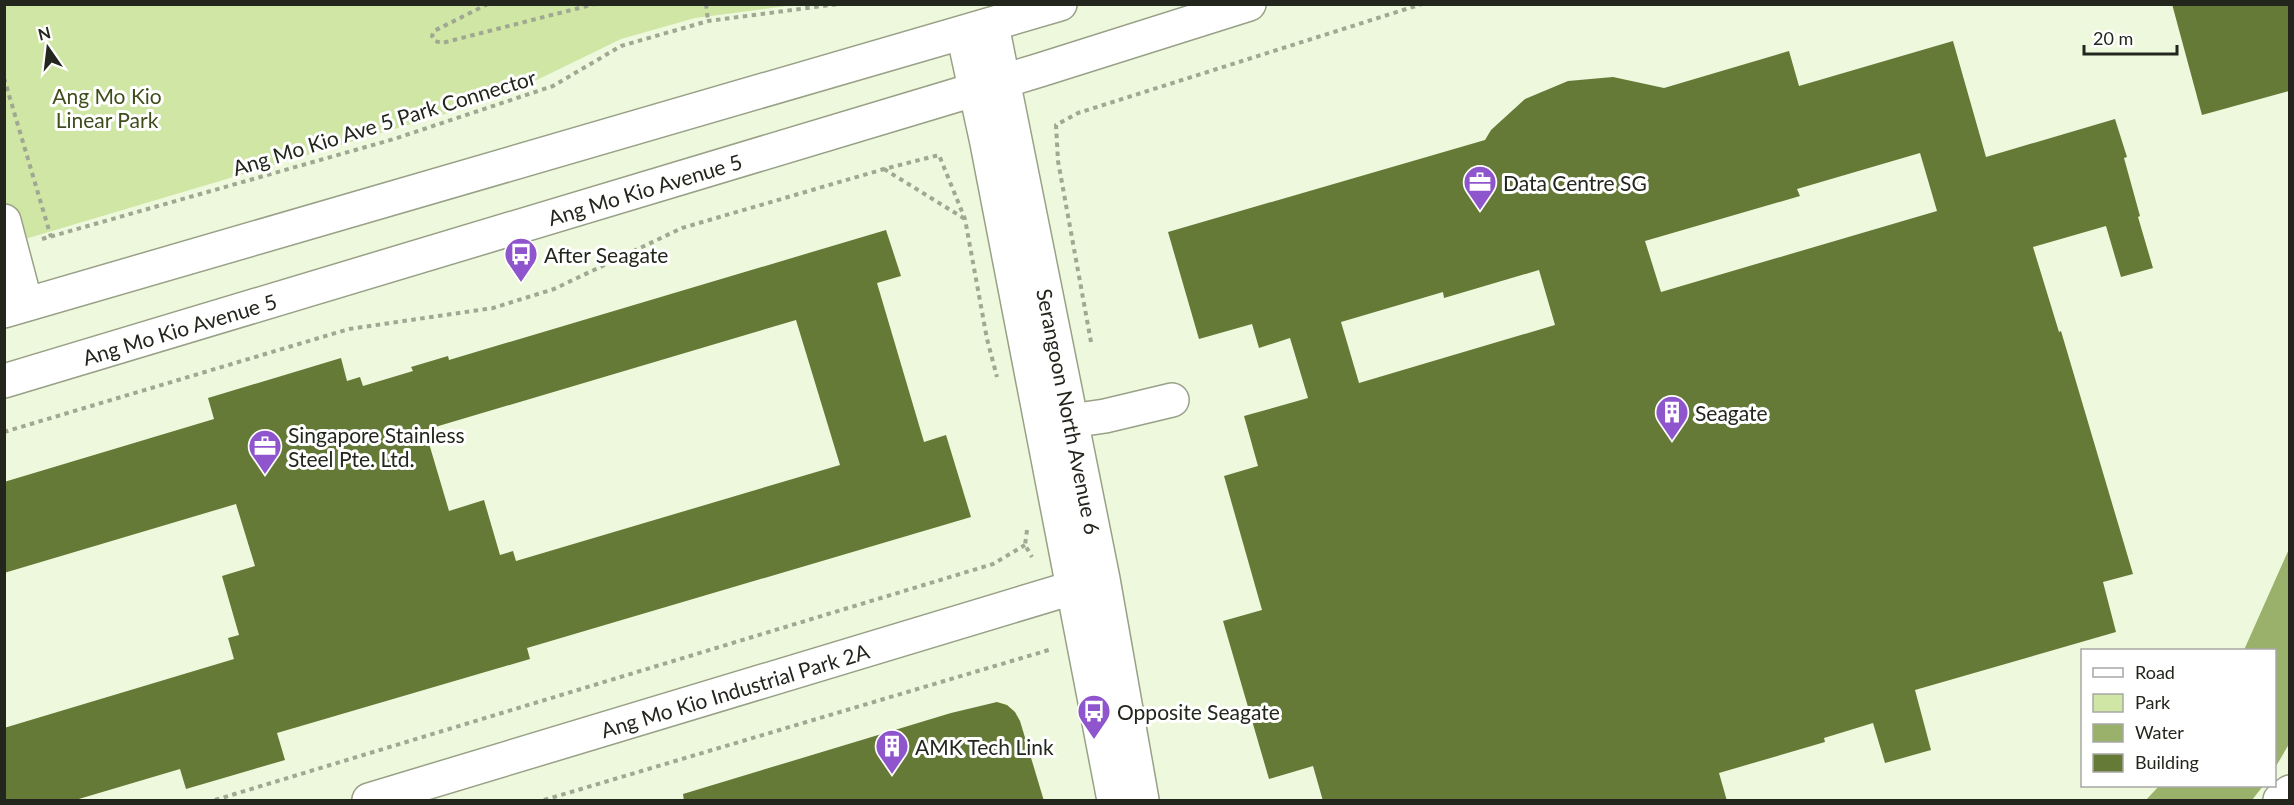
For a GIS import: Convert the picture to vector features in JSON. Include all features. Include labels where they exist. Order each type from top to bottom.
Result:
[{"type":"main road","points":[[8,235],[15,308],[1060,4]]},
{"type":"main road","name":"Ang Mo Kio Avenue 5","points":[[4,381],[1249,4]]},
{"type":"main road","name":"Serangoon North Avenue 6","points":[[978,29],[1089,583],[1142,801]]},
{"type":"main road","points":[[1056,423],[1105,416],[1172,400]]},
{"type":"main road","name":"Serangoon North Avenue 6","points":[[1089,583],[1114,801]]},
{"type":"main road","name":"Ang Mo Kio Industrial Park 2A","points":[[369,801],[1089,583]]},
{"type":"main road","points":[[2280,801],[2289,792]]},
{"type":"path","points":[[488,4],[434,31],[432,36],[435,41],[442,43],[595,4]]},
{"type":"path","points":[[706,4],[708,21]]},
{"type":"path","name":"Ang Mo Kio Ave 5 Park Connector","points":[[8,235],[51,237],[394,139],[553,86],[621,46],[708,21],[838,4]]},
{"type":"path","points":[[1056,125],[1078,113],[1422,4]]},
{"type":"path","points":[[4,78],[51,237]]},
{"type":"path","points":[[4,432],[349,329],[493,308],[554,289],[682,228],[939,155]]},
{"type":"path","points":[[884,169],[965,219]]},
{"type":"path","points":[[215,801],[993,564],[1025,545]]},
{"type":"path","points":[[544,801],[1053,649]]},
{"type":"green space","name":"Ang Mo Kio Linear Park","points":[[5,5],[794,5],[695,18],[621,39],[502,97],[5,245]]},
{"type":"water","points":[[2289,549],[2289,744],[2276,766],[2276,649],[2244,649]]},
{"type":"water","points":[[2158,787],[2262,787],[2252,800],[2146,800]]},
{"type":"building","points":[[2172,4],[2289,4],[2289,91],[2202,115]]},
{"type":"building","name":"Seagate","points":[[1953,41],[1986,157],[2115,119],[2127,157],[2124,158],[2153,268],[2121,277],[2106,226],[2033,247],[2059,332],[2061,331],[2133,574],[2103,582],[2116,632],[1915,690],[1931,750],[1885,763],[1873,723],[1824,738],[1825,742],[1719,773],[1727,801],[1323,801],[1313,766],[1269,779],[1223,621],[1262,610],[1224,476],[1258,466],[1244,416],[1308,398],[1290,338],[1259,348],[1252,324],[1199,339],[1168,232],[1485,140],[1491,130],[1525,99],[1568,81],[1613,77],[1664,88],[1789,51],[1799,86]],"holes":[[[1920,153],[1937,211],[1661,292],[1645,241],[1800,196],[1797,189]],[[1539,270],[1555,325],[1359,383],[1341,322],[1443,292],[1444,298]]]},
{"type":"building","points":[[886,230],[901,276],[877,283],[924,442],[946,435],[971,517],[527,648],[530,659],[277,733],[285,760],[186,789],[180,769],[72,801],[4,801],[4,728],[234,659],[228,638],[239,635],[222,576],[255,566],[236,504],[4,573],[4,482],[214,419],[208,398],[341,358],[347,381],[360,377],[363,386],[413,371],[411,367],[448,356],[449,360]],"holes":[[[796,320],[840,465],[516,561],[513,551],[500,555],[484,500],[449,511],[425,430]]]},
{"type":"building","name":"AMK Tech Link","points":[[997,702],[1007,705],[1020,721],[1044,801],[684,801],[683,794],[951,713]]},
{"type":"place","name":"Data Centre SG","points":[[1480,211]]},
{"type":"place","name":"After Seagate","points":[[521,283]]},
{"type":"place","name":"Seagate","points":[[1672,441]]},
{"type":"place","name":"Singapore Stainless Steel Pte. Ltd.","points":[[265,475]]},
{"type":"place","name":"Opposite Seagate","points":[[1094,740]]},
{"type":"place","name":"AMK Tech Link","points":[[892,775]]}]
